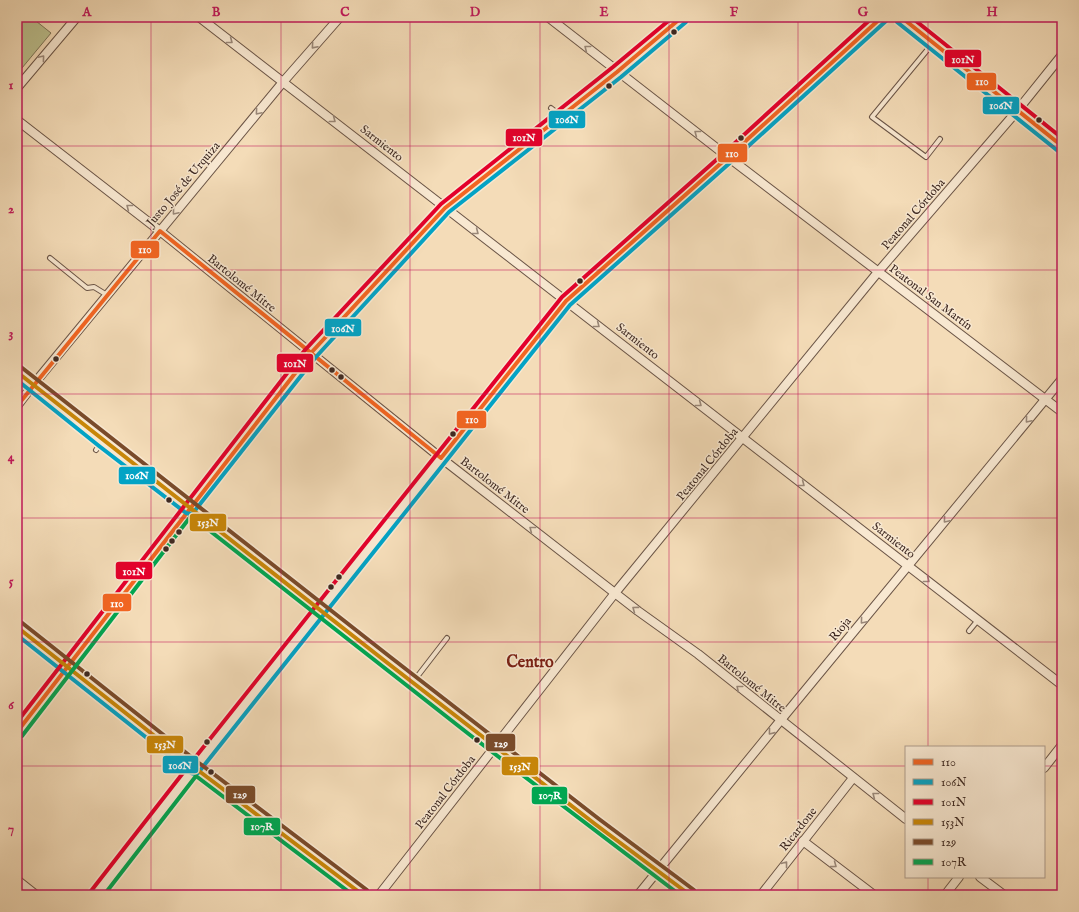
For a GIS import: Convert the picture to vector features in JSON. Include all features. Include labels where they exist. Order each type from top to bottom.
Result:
[{"type":"main road","points":[[17,732],[310,354],[445,208],[617,72],[681,17]]},
{"type":"main road","points":[[96,895],[566,301],[882,17]]},
{"type":"main road","points":[[901,17],[1062,146]]},
{"type":"main road","points":[[17,372],[100,445],[190,508],[413,683],[690,895]]},
{"type":"main road","points":[[17,627],[195,768],[363,895]]},
{"type":"street","points":[[17,88],[77,17]]},
{"type":"street","name":"Sarmiento","points":[[199,17],[1062,685]]},
{"type":"street","name":"Justo José de Urquiza","points":[[17,406],[283,82],[340,17]]},
{"type":"street","name":"Peatonal San Martín","points":[[548,17],[617,72],[1062,412]]},
{"type":"street","name":"Peatonal Córdoba","points":[[379,895],[615,594],[878,272],[1017,111],[1062,55]]},
{"type":"street","name":"Bartolomé Mitre","points":[[17,120],[160,231],[310,354],[441,458],[615,594],[698,654],[780,721],[905,818]]},
{"type":"street","name":"Rioja","points":[[638,895],[1062,379]]},
{"type":"street","points":[[1045,767],[1062,745]]},
{"type":"street","name":"Ricardone","points":[[761,895],[853,778]]},
{"type":"street","points":[[803,841],[874,895]]},
{"type":"street","points":[[945,895],[958,878]]},
{"type":"street","points":[[981,878],[1004,895]]},
{"type":"street","points":[[17,880],[36,895]]},
{"type":"lane","points":[[933,43],[872,117],[926,157],[940,139]]},
{"type":"lane","points":[[552,108],[561,116]]},
{"type":"lane","points":[[50,258],[87,288],[94,287],[107,295]]},
{"type":"lane","points":[[969,631],[978,620]]},
{"type":"lane","points":[[413,683],[447,638]]},
{"type":"green space","points":[[17,17],[31,17],[51,33],[17,74]]},
{"type":"transit line","name":"101N","points":[[17,722],[305,350],[441,204],[613,67],[673,17]]},
{"type":"transit line","name":"110","points":[[17,732],[310,354],[445,208],[617,72],[682,17]]},
{"type":"transit line","name":"101N","points":[[91,891],[190,764],[562,297],[724,153],[873,17]]},
{"type":"transit line","name":"110","points":[[17,406],[160,231],[441,458],[566,301],[882,17]]},
{"type":"transit line","name":"110","points":[[901,17],[1062,146]]},
{"type":"transit line","name":"101N","points":[[911,17],[1062,138]]},
{"type":"transit line","name":"106N","points":[[17,635],[191,773],[198,773],[570,305],[886,21]]},
{"type":"transit line","name":"106N","points":[[17,380],[186,513],[193,513],[315,358],[449,212],[621,77],[686,22]]},
{"type":"transit line","name":"106N","points":[[897,22],[1058,151]]},
{"type":"transit line","name":"129","points":[[21,367],[389,656],[599,819],[694,890]]},
{"type":"transit line","name":"153N","points":[[17,372],[385,661],[595,824],[690,895]]},
{"type":"transit line","name":"107R","points":[[22,736],[191,516],[470,735],[680,895]]},
{"type":"transit line","name":"129","points":[[21,622],[199,763],[367,890]]},
{"type":"transit line","name":"153N","points":[[17,627],[195,768],[363,895]]},
{"type":"transit line","name":"107R","points":[[104,895],[196,776],[353,895]]},
{"type":"district","name":"Centro","points":[[530,661]]}]
